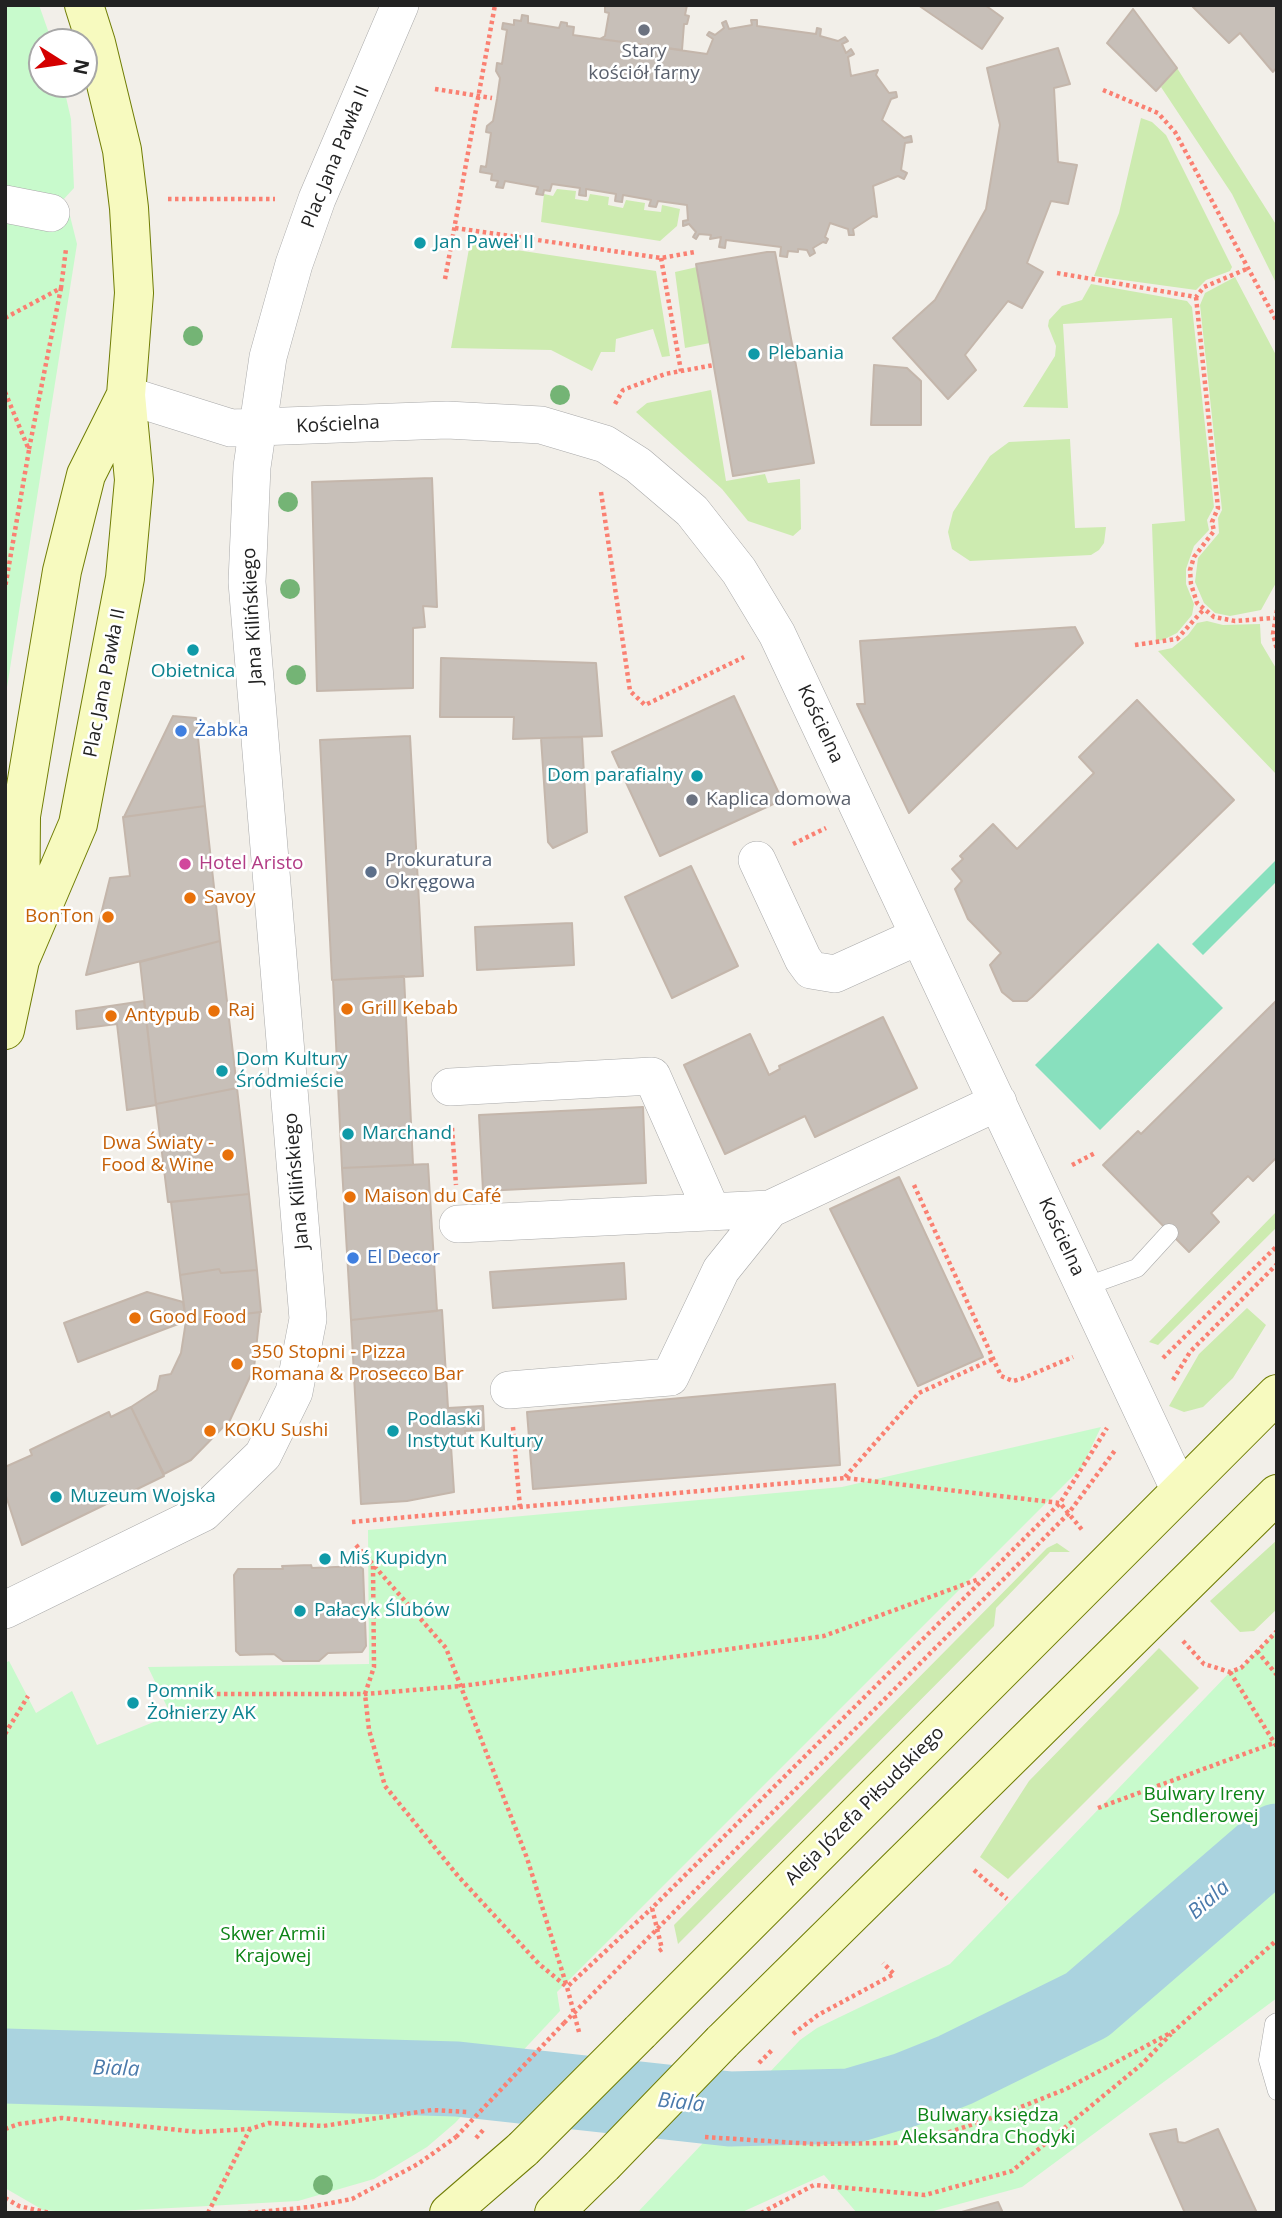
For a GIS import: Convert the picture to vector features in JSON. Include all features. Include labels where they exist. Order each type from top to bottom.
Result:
[{"type":"main road","name":"Plac Jana Pawła II","points":[[5,1030],[20,960],[78,824],[125,578],[134,480],[126,395],[134,293],[129,208],[122,150],[84,5]]},
{"type":"main road","name":"Plac Jana Pawła II","points":[[20,960],[21,816],[62,571],[86,475],[126,395]]},
{"type":"main road","name":"Aleja Józefa Piłsudskiego","points":[[449,2213],[523,2149],[1277,1394]]},
{"type":"main road","points":[[554,2213],[722,2042],[1277,1494]]},
{"type":"street","name":"Plac Jana Pawła II","points":[[256,429],[270,348],[317,199],[399,7]]},
{"type":"street","points":[[5,204],[59,227]]},
{"type":"street","name":"Kościelna","points":[[126,395],[231,428],[447,420],[541,425],[605,444],[638,465],[685,503],[712,533],[778,634],[1180,1491]]},
{"type":"street","name":"Jana Kilińskiego","points":[[5,1610],[203,1513],[263,1455],[294,1392],[308,1319],[247,582],[256,429]]},
{"type":"street","points":[[757,860],[803,959],[811,970],[835,974],[919,936]]},
{"type":"street","points":[[450,1087],[652,1076],[712,1212]]},
{"type":"street","points":[[458,1224],[770,1209],[998,1102]]},
{"type":"street","points":[[509,1390],[670,1377],[721,1270],[770,1209]]},
{"type":"lane","points":[[1084,1287],[1137,1268],[1169,1233]]},
{"type":"lane","points":[[1277,2022],[1274,2024],[1268,2060],[1277,2091]]},
{"type":"path","points":[[445,279],[495,5]]},
{"type":"path","points":[[435,89],[492,98]]},
{"type":"path","points":[[1103,90],[1158,113],[1175,132],[1277,321]]},
{"type":"path","points":[[129,208],[173,198],[317,199]]},
{"type":"path","points":[[5,588],[61,288],[59,227]]},
{"type":"path","points":[[455,228],[661,257],[695,252]]},
{"type":"path","points":[[661,257],[681,372]]},
{"type":"path","points":[[1249,268],[1204,287],[1196,297],[1217,508],[1212,522],[1214,531],[1194,556],[1190,570],[1194,595],[1214,617],[1235,621],[1274,618]]},
{"type":"path","points":[[1057,273],[1196,297]]},
{"type":"path","points":[[5,318],[61,288]]},
{"type":"path","points":[[615,404],[623,390],[714,365]]},
{"type":"path","points":[[6,395],[29,450]]},
{"type":"path","points":[[601,492],[630,691],[645,705],[752,653]]},
{"type":"path","points":[[1135,645],[1177,639],[1204,609]]},
{"type":"path","points":[[1277,610],[1273,634],[1277,650]]},
{"type":"path","points":[[450,1087],[458,1224]]},
{"type":"path","points":[[898,1149],[1001,1377],[1013,1381],[1082,1353]]},
{"type":"path","points":[[1068,1167],[1095,1153]]},
{"type":"path","points":[[248,2213],[310,2207],[352,2199],[418,2164],[456,2137],[658,1926],[1068,1514],[1121,1442],[1153,1368],[1277,1246]]},
{"type":"path","points":[[567,1987],[652,1908],[1060,1503],[1138,1406],[1160,1402],[1190,1352],[1277,1264]]},
{"type":"path","points":[[845,1478],[919,1393],[993,1359]]},
{"type":"path","points":[[509,1390],[520,1507]]},
{"type":"path","points":[[352,1522],[845,1478],[1060,1503]]},
{"type":"path","points":[[356,1545],[446,1648],[527,1858],[575,2011],[579,2032],[588,2023]]},
{"type":"path","points":[[373,1565],[374,1667],[365,1694],[369,1730],[385,1786],[458,1876],[539,1964],[567,1987]]},
{"type":"path","points":[[161,1693],[365,1694],[462,1686],[824,1636],[982,1578]]},
{"type":"path","points":[[1098,1808],[1276,1745],[1230,1672],[1241,1668],[1277,1631]]},
{"type":"path","points":[[1257,1651],[1276,1672]]},
{"type":"path","points":[[5,1734],[29,1696]]},
{"type":"path","points":[[974,1870],[1007,1899]]},
{"type":"path","points":[[652,1908],[662,1949],[652,1958]]},
{"type":"path","points":[[761,2213],[814,2185],[925,2195],[1012,2171],[1142,2064],[1174,2031],[1277,1940]]},
{"type":"path","points":[[791,2035],[818,2015],[894,1974],[883,1963]]},
{"type":"path","points":[[705,2137],[813,2144],[894,2143],[938,2136],[1066,2089],[1174,2031]]},
{"type":"path","points":[[773,2049],[782,2042]]},
{"type":"path","points":[[5,2129],[19,2124],[62,2118],[198,2132],[250,2129],[269,2123],[323,2126],[419,2112],[468,2112]]},
{"type":"path","points":[[208,2213],[250,2129]]},
{"type":"path","points":[[5,2198],[19,2206],[50,2213]]},
{"type":"green space","points":[[5,5],[39,5],[47,28],[28,28],[28,98],[66,98],[71,119],[74,188],[51,213],[70,216],[77,244],[5,700]]},
{"type":"green space","points":[[1177,68],[1277,226],[1277,285],[1232,194],[1161,87]]},
{"type":"green space","points":[[1141,118],[1152,122],[1166,135],[1232,267],[1230,271],[1206,280],[1196,290],[1094,276],[1119,213]]},
{"type":"green space","points":[[557,189],[576,191],[575,199],[588,201],[590,194],[609,197],[608,205],[623,208],[626,200],[645,203],[644,210],[661,212],[662,205],[680,209],[677,226],[660,241],[541,222],[544,194],[553,196]]},
{"type":"green space","points":[[470,243],[656,271],[670,356],[662,357],[653,329],[616,339],[615,352],[601,352],[592,371],[551,350],[451,348]]},
{"type":"green space","points":[[697,267],[710,343],[685,348],[675,272]]},
{"type":"green space","points":[[1235,277],[1277,357],[1277,581],[1261,610],[1230,616],[1215,613],[1204,603],[1195,582],[1198,558],[1219,533],[1218,518],[1222,510],[1200,305],[1205,293]]},
{"type":"green space","points":[[1091,284],[1187,301],[1192,307],[1214,507],[1207,520],[1209,530],[1194,546],[1186,569],[1186,584],[1194,604],[1192,615],[1177,633],[1163,640],[1156,641],[1152,524],[1185,521],[1172,318],[1063,324],[1068,408],[1023,407],[1055,356],[1056,346],[1048,326],[1049,320],[1062,306],[1082,300]]},
{"type":"green space","points":[[711,390],[726,481],[765,474],[768,483],[800,479],[801,529],[793,536],[748,521],[722,489],[636,412],[647,403]]},
{"type":"green space","points":[[1070,439],[1075,528],[1106,527],[1104,543],[1099,550],[1091,555],[970,561],[952,549],[948,532],[953,512],[990,456],[1009,442]]},
{"type":"green space","points":[[1207,621],[1223,625],[1260,624],[1261,643],[1277,670],[1277,775],[1158,651],[1172,648],[1188,635],[1197,623]]},
{"type":"green space","points":[[1277,859],[1277,881],[1203,955],[1192,944]]},
{"type":"green space","points":[[1158,943],[1223,1008],[1100,1130],[1035,1065]]},
{"type":"green space","points":[[1277,1211],[1277,1227],[1158,1345],[1149,1342]]},
{"type":"green space","points":[[1247,1308],[1266,1325],[1233,1378],[1203,1407],[1184,1412],[1169,1406],[1199,1354]]},
{"type":"green space","name":"Skwer Armii Krajowej","points":[[1101,1427],[1082,1467],[557,1992],[560,2011],[455,2123],[427,2147],[374,2179],[298,2201],[81,2213],[43,2210],[5,2188],[5,1663],[9,1661],[36,1713],[72,1691],[97,1745],[171,1715],[148,1667],[369,1664],[368,1530],[842,1487]]},
{"type":"green space","points":[[1277,1540],[1277,1609],[1254,1631],[1240,1632],[1210,1601]]},
{"type":"green space","points":[[1057,1543],[1070,1552],[1050,1552],[996,1608],[994,1626],[678,1944],[674,1925],[1047,1548]]},
{"type":"green space","points":[[1277,1631],[1277,1998],[1022,2187],[926,2213],[857,2213],[824,2175],[740,2213],[637,2213],[800,2040],[817,2028],[950,1964],[1230,1672],[1241,1668]]},
{"type":"green space","points":[[1159,1648],[1199,1688],[1008,1879],[980,1857],[1029,1781]]},
{"type":"building","name":"Stary kościół farny","points":[[605,5],[687,5],[685,15],[689,16],[687,24],[684,24],[682,50],[600,39],[605,36],[609,13],[605,12]]},
{"type":"building","points":[[918,5],[985,5],[1003,18],[982,49]]},
{"type":"building","points":[[1191,5],[1277,5],[1277,67],[1273,72],[1240,33],[1229,43]]},
{"type":"building","points":[[1133,9],[1177,68],[1156,91],[1107,43]]},
{"type":"building","points":[[522,15],[528,16],[528,23],[559,28],[561,22],[567,23],[567,26],[574,27],[573,35],[707,54],[713,39],[707,35],[709,32],[715,35],[724,28],[722,23],[726,21],[729,29],[752,25],[751,20],[757,20],[757,26],[816,34],[817,28],[821,29],[820,36],[838,41],[845,37],[848,41],[842,44],[846,53],[851,49],[854,54],[848,57],[851,76],[878,70],[876,75],[889,93],[896,92],[897,97],[891,99],[882,120],[904,138],[911,136],[912,142],[905,143],[901,170],[907,173],[904,179],[898,176],[873,186],[877,217],[873,216],[853,229],[854,235],[849,235],[848,229],[830,223],[825,237],[828,239],[826,243],[813,248],[815,253],[810,256],[807,250],[798,249],[798,252],[788,251],[787,257],[780,256],[781,247],[726,240],[725,248],[719,247],[721,237],[710,239],[711,235],[699,234],[696,239],[693,237],[696,232],[689,224],[683,226],[683,221],[688,220],[687,205],[658,201],[656,207],[649,206],[651,200],[623,195],[622,202],[615,201],[616,194],[586,189],[586,196],[579,195],[580,188],[552,184],[550,191],[544,190],[543,195],[536,194],[538,187],[505,181],[503,188],[496,187],[498,181],[491,180],[492,174],[480,172],[481,166],[486,167],[491,133],[486,132],[487,126],[493,121],[497,99],[500,78],[496,71],[497,63],[502,64],[507,30],[502,29],[503,23],[514,25],[514,20],[521,21]]},
{"type":"building","points":[[1058,48],[1070,84],[1054,88],[1058,162],[1077,165],[1068,204],[1051,201],[1027,263],[1043,272],[1022,308],[1008,301],[965,355],[976,370],[948,399],[893,338],[935,300],[986,209],[1000,125],[987,68]]},
{"type":"building","name":"Plebania","points":[[775,252],[814,463],[733,476],[696,264]]},
{"type":"building","points":[[874,365],[907,368],[921,381],[921,425],[871,425]]},
{"type":"building","points":[[432,478],[437,607],[423,606],[425,627],[413,628],[413,688],[317,691],[312,482]]},
{"type":"building","points":[[1075,627],[1083,643],[909,813],[857,704],[865,704],[860,641]]},
{"type":"building","points":[[441,658],[596,663],[602,736],[513,739],[514,717],[440,717]]},
{"type":"building","name":"Dom parafialny","points":[[734,696],[782,800],[660,856],[612,752]]},
{"type":"building","points":[[1137,700],[1234,800],[1032,997],[1027,1001],[1013,1001],[1002,992],[990,965],[1001,953],[968,919],[955,889],[962,881],[952,869],[963,859],[960,856],[993,824],[1017,849],[1094,773],[1079,757]]},
{"type":"building","points":[[173,716],[196,718],[205,806],[124,817]]},
{"type":"building","name":"Prokuratura Okręgowa","points":[[410,736],[423,976],[332,980],[320,740]]},
{"type":"building","points":[[582,737],[587,832],[553,848],[548,842],[541,738]]},
{"type":"building","points":[[205,806],[220,941],[86,975],[110,878],[130,876],[123,817]]},
{"type":"building","points":[[691,866],[738,966],[672,998],[625,897]]},
{"type":"building","points":[[572,923],[574,965],[477,970],[475,927]]},
{"type":"building","points":[[220,941],[237,1088],[156,1104],[140,962]]},
{"type":"building","points":[[404,976],[413,1165],[342,1168],[333,980]]},
{"type":"building","points":[[1277,1000],[1277,1157],[1253,1181],[1248,1176],[1211,1213],[1219,1222],[1189,1252],[1103,1165],[1138,1131],[1141,1134]]},
{"type":"building","points":[[144,1001],[156,1105],[127,1110],[117,1024],[77,1029],[76,1011]]},
{"type":"building","points":[[883,1017],[917,1088],[815,1137],[805,1116],[725,1154],[684,1065],[750,1034],[769,1075],[780,1069],[779,1066]]},
{"type":"building","points":[[237,1088],[249,1194],[168,1202],[156,1104]]},
{"type":"building","points":[[643,1107],[646,1183],[483,1191],[479,1115]]},
{"type":"building","points":[[428,1164],[437,1311],[351,1320],[342,1168]]},
{"type":"building","points":[[899,1177],[983,1357],[918,1386],[830,1209]]},
{"type":"building","points":[[249,1194],[257,1270],[221,1273],[219,1269],[180,1275],[171,1202]]},
{"type":"building","points":[[624,1263],[626,1299],[493,1308],[490,1272]]},
{"type":"building","points":[[219,1269],[221,1273],[257,1270],[261,1312],[186,1321],[180,1275]]},
{"type":"building","points":[[147,1292],[183,1302],[186,1321],[78,1362],[64,1323]]},
{"type":"building","points":[[442,1310],[448,1408],[483,1406],[484,1430],[465,1431],[466,1445],[451,1446],[454,1492],[407,1501],[361,1504],[351,1320]]},
{"type":"building","points":[[260,1312],[254,1368],[230,1420],[191,1460],[164,1474],[131,1407],[157,1390],[160,1376],[171,1374],[181,1353],[186,1321]]},
{"type":"building","points":[[835,1384],[840,1465],[533,1489],[527,1412]]},
{"type":"building","points":[[131,1407],[164,1476],[22,1545],[5,1493],[5,1467],[32,1455],[30,1450],[109,1412],[111,1417]]},
{"type":"building","name":"Pałacyk Ślubów","points":[[311,1565],[312,1568],[359,1566],[363,1569],[366,1646],[362,1652],[328,1653],[319,1661],[283,1661],[274,1654],[240,1655],[236,1651],[234,1575],[238,1569],[283,1569],[282,1566]]},
{"type":"building","points":[[1176,2129],[1178,2142],[1185,2143],[1218,2129],[1257,2213],[1185,2213],[1150,2134]]},
{"type":"building","points":[[998,2202],[1003,2213],[958,2213]]},
{"type":"waterway","name":"Biala","points":[[5,2066],[457,2079],[730,2109],[851,2106],[905,2090],[955,2070],[1087,2005],[1277,1841]]},
{"type":"place","name":"Stary kościół farny","points":[[644,30]]},
{"type":"place","name":"Jan Paweł II","points":[[420,243]]},
{"type":"place","name":"Plebania","points":[[754,354]]},
{"type":"place","name":"Obietnica","points":[[193,650]]},
{"type":"place","name":"Żabka","points":[[181,731]]},
{"type":"place","name":"Dom parafialny","points":[[697,776]]},
{"type":"place","name":"Kaplica domowa","points":[[692,800]]},
{"type":"place","name":"Hotel Aristo","points":[[185,864]]},
{"type":"place","name":"Prokuratura Okręgowa","points":[[371,872]]},
{"type":"place","name":"Savoy","points":[[190,898]]},
{"type":"place","name":"BonTon","points":[[108,917]]},
{"type":"place","name":"Grill Kebab","points":[[347,1009]]},
{"type":"place","name":"Raj","points":[[214,1011]]},
{"type":"place","name":"Antypub","points":[[111,1016]]},
{"type":"place","name":"Dom Kultury Śródmieście","points":[[222,1071]]},
{"type":"place","name":"Marchand","points":[[348,1134]]},
{"type":"place","name":"Dwa Światy - Food & Wine","points":[[228,1155]]},
{"type":"place","name":"Maison du Café","points":[[350,1197]]},
{"type":"place","name":"El Decor","points":[[353,1258]]},
{"type":"place","name":"Good Food","points":[[135,1318]]},
{"type":"place","name":"350 Stopni - Pizza Romana & Prosecco Bar","points":[[237,1364]]},
{"type":"place","name":"KOKU Sushi","points":[[210,1431]]},
{"type":"place","name":"Podlaski Instytut Kultury","points":[[393,1431]]},
{"type":"place","name":"Muzeum Wojska","points":[[56,1497]]},
{"type":"place","name":"Miś Kupidyn","points":[[325,1559]]},
{"type":"place","name":"Pałacyk Ślubów","points":[[300,1611]]},
{"type":"place","name":"Pomnik Żołnierzy AK","points":[[133,1703]]},
{"type":"park label","name":"Bulwary Ireny Sendlerowej","points":[[1204,1806]]},
{"type":"park label","name":"Bulwary księdza Aleksandra Chodyki","points":[[988,2127]]}]
